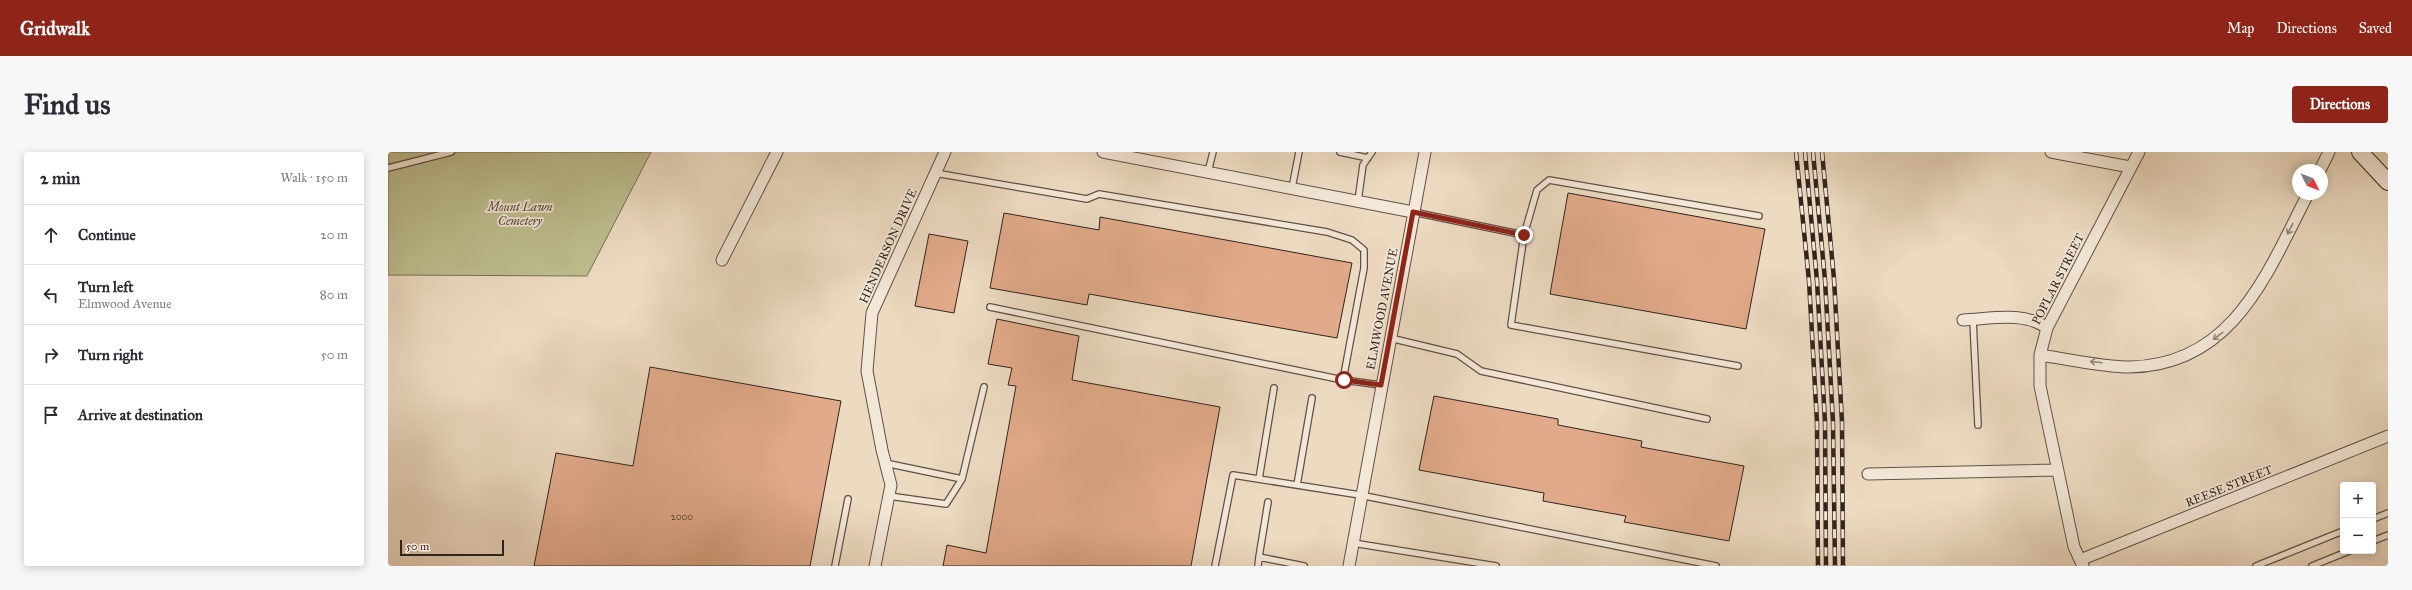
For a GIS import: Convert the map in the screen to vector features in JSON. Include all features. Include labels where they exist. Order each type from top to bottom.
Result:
[{"type":"street","points":[[722,260],[777,152]]},
{"type":"street","name":"HENDERSON DRIVE","points":[[875,566],[891,485],[867,371],[872,313],[945,152]]},
{"type":"street","points":[[1103,152],[1413,212]]},
{"type":"street","name":"ELMWOOD AVENUE","points":[[1349,566],[1360,495],[1425,152]]},
{"type":"street","points":[[2050,152],[2130,167]]},
{"type":"street","name":"POPLAR STREET","points":[[2082,563],[2074,548],[2040,386],[2040,355],[2047,328],[2138,152]]},
{"type":"street","points":[[2323,164],[2329,152]]},
{"type":"street","points":[[2360,152],[2388,182]]},
{"type":"street","points":[[2040,355],[2129,367],[2156,364],[2180,358],[2206,345],[2226,330],[2258,289],[2305,200]]},
{"type":"street","points":[[1968,320],[2027,318],[2038,322],[2047,328]]},
{"type":"street","name":"REESE STREET","points":[[2082,563],[2388,436]]},
{"type":"street","points":[[1868,474],[2057,470]]},
{"type":"lane","points":[[388,168],[451,152]]},
{"type":"lane","points":[[1208,172],[1213,152]]},
{"type":"lane","points":[[1292,188],[1299,152]]},
{"type":"lane","points":[[1340,152],[1368,158]]},
{"type":"lane","points":[[1358,201],[1363,164],[1372,152]]},
{"type":"lane","points":[[935,173],[1087,199],[1099,194],[1327,232],[1352,240],[1364,250],[1364,268],[1344,380]]},
{"type":"lane","points":[[1738,366],[1511,325],[1524,235],[1537,190],[1549,180],[1759,216]]},
{"type":"lane","points":[[1413,212],[1524,235]]},
{"type":"lane","points":[[990,307],[1344,380],[1381,385]]},
{"type":"lane","points":[[1968,320],[1978,425]]},
{"type":"lane","points":[[1390,338],[1457,354],[1481,371],[1707,420]]},
{"type":"lane","points":[[889,496],[946,504],[962,479],[984,387]]},
{"type":"lane","points":[[1259,479],[1274,388]]},
{"type":"lane","points":[[1297,486],[1312,398]]},
{"type":"lane","points":[[886,463],[962,479]]},
{"type":"lane","points":[[1215,566],[1233,475],[1360,495],[1716,566]]},
{"type":"lane","points":[[835,566],[848,500]]},
{"type":"lane","points":[[1258,566],[1268,502]]},
{"type":"lane","points":[[2376,518],[2388,513]]},
{"type":"lane","points":[[2256,566],[2340,532]]},
{"type":"lane","points":[[2376,540],[2388,535]]},
{"type":"lane","points":[[1353,543],[1496,566]]},
{"type":"lane","points":[[2312,566],[2342,554]]},
{"type":"lane","points":[[1259,557],[1304,566]]},
{"type":"green space","name":"Mount Lawn Cemetery","points":[[388,152],[651,152],[587,276],[388,275]]},
{"type":"building","points":[[1568,193],[1765,229],[1746,329],[1550,294]]},
{"type":"building","points":[[1004,213],[1099,230],[1100,217],[1352,263],[1337,338],[1089,294],[1087,305],[990,288]]},
{"type":"building","points":[[929,234],[968,241],[954,313],[915,306]]},
{"type":"building","points":[[997,319],[1079,336],[1072,380],[1220,407],[1191,566],[943,566],[947,545],[986,553],[1016,386],[1008,385],[1012,368],[988,364]]},
{"type":"building","points":[[650,367],[841,401],[810,566],[534,566],[556,453],[633,466]]},
{"type":"building","points":[[1434,396],[1558,419],[1558,425],[1642,441],[1641,447],[1744,466],[1729,541],[1624,522],[1626,516],[1543,501],[1544,493],[1419,470]]},
{"type":"railway","points":[[1796,152],[1809,281],[1817,423],[1818,566]]},
{"type":"railway","points":[[1805,152],[1817,281],[1825,422],[1826,566]]},
{"type":"railway","points":[[1813,152],[1825,280],[1833,422],[1835,566]]},
{"type":"railway","points":[[1822,152],[1834,279],[1842,422],[1843,566]]},
{"type":"route","points":[[1344,380],[1381,385],[1413,212],[1524,235]]}]
